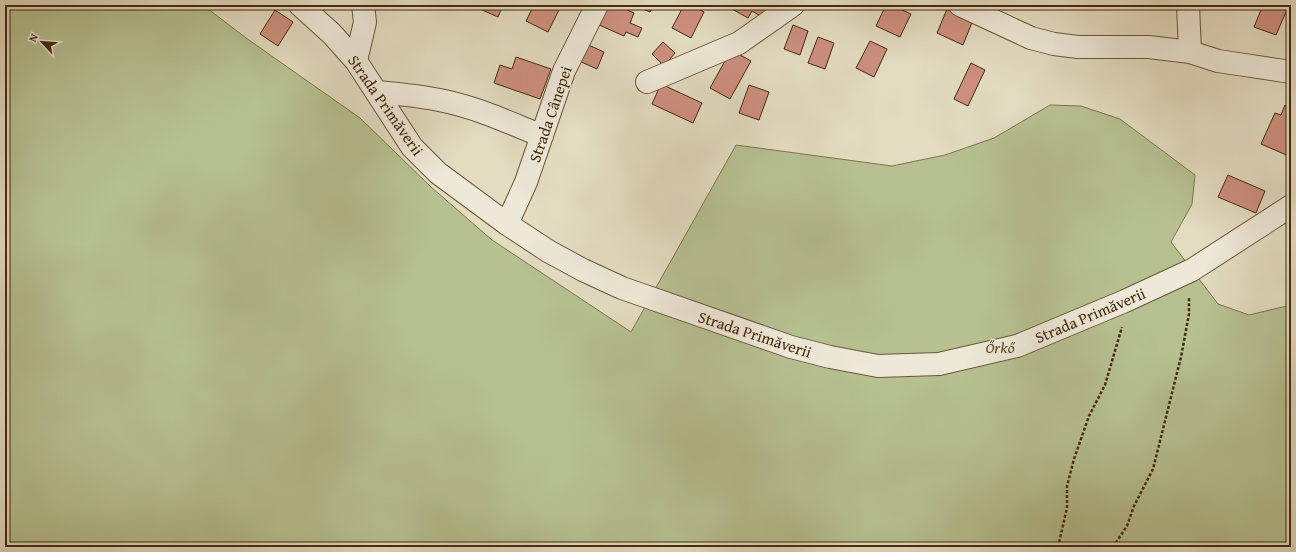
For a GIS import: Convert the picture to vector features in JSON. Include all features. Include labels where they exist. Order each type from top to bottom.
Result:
[{"type":"street","name":"Strada Primăverii","points":[[300,5],[332,34],[356,61],[412,147],[438,173],[507,224],[548,251],[583,270],[622,288],[791,347],[830,357],[878,366],[939,364],[1018,346],[1125,301],[1192,270],[1291,206]]},
{"type":"street","points":[[356,61],[365,22],[363,5]]},
{"type":"street","name":"Strada Cânepei","points":[[507,224],[526,182],[564,71],[597,5]]},
{"type":"street","points":[[647,82],[739,43],[793,5]]},
{"type":"street","points":[[960,5],[1031,38],[1054,44],[1078,47],[1149,47],[1190,52],[1218,61],[1291,72]]},
{"type":"street","points":[[1188,5],[1190,52]]},
{"type":"street","points":[[377,92],[446,101],[484,113],[542,136]]},
{"type":"path","points":[[1113,547],[1127,526],[1134,506],[1154,470],[1181,357],[1189,314],[1190,272],[1192,270]]},
{"type":"path","points":[[1058,547],[1067,508],[1067,486],[1074,459],[1089,416],[1105,385],[1124,319],[1125,301]]},
{"type":"green space","name":"Őrkő","points":[[25,5],[203,5],[246,38],[360,118],[431,187],[492,240],[631,332],[736,145],[892,166],[945,155],[994,138],[1050,105],[1081,106],[1120,119],[1195,175],[1192,204],[1171,242],[1218,304],[1249,315],[1291,305],[1291,547],[5,547],[5,10]]},
{"type":"building","points":[[471,5],[503,5],[498,17]]},
{"type":"building","points":[[534,5],[549,5],[559,10],[548,32],[526,21]]},
{"type":"building","points":[[606,5],[616,5],[634,13],[630,23],[642,28],[638,37],[626,32],[624,36],[597,24]]},
{"type":"building","points":[[634,5],[654,5],[650,12]]},
{"type":"building","points":[[684,5],[691,5],[704,12],[691,38],[672,28]]},
{"type":"building","points":[[734,5],[771,5],[764,18],[752,11],[748,18],[732,9]]},
{"type":"building","points":[[886,5],[891,5],[911,14],[900,37],[876,26]]},
{"type":"building","points":[[1263,5],[1289,5],[1276,35],[1254,27]]},
{"type":"building","points":[[947,9],[973,20],[963,45],[937,33]]},
{"type":"building","points":[[275,10],[293,22],[278,46],[260,34]]},
{"type":"building","points":[[793,25],[808,31],[800,55],[784,49]]},
{"type":"building","points":[[818,37],[834,43],[825,69],[808,63]]},
{"type":"building","points":[[870,41],[887,49],[874,77],[856,68]]},
{"type":"building","points":[[663,42],[675,53],[664,66],[652,54]]},
{"type":"building","points":[[584,43],[604,52],[597,69],[577,60]]},
{"type":"building","points":[[731,50],[751,61],[730,99],[710,88]]},
{"type":"building","points":[[516,57],[551,69],[540,99],[494,83],[500,65],[512,69]]},
{"type":"building","points":[[971,63],[985,70],[968,106],[954,99]]},
{"type":"building","points":[[661,84],[702,103],[693,123],[652,104]]},
{"type":"building","points":[[749,85],[769,92],[759,120],[739,113]]},
{"type":"building","points":[[1285,105],[1291,108],[1291,157],[1261,144],[1275,113],[1281,115]]},
{"type":"building","points":[[1228,175],[1265,191],[1256,213],[1218,197]]}]
